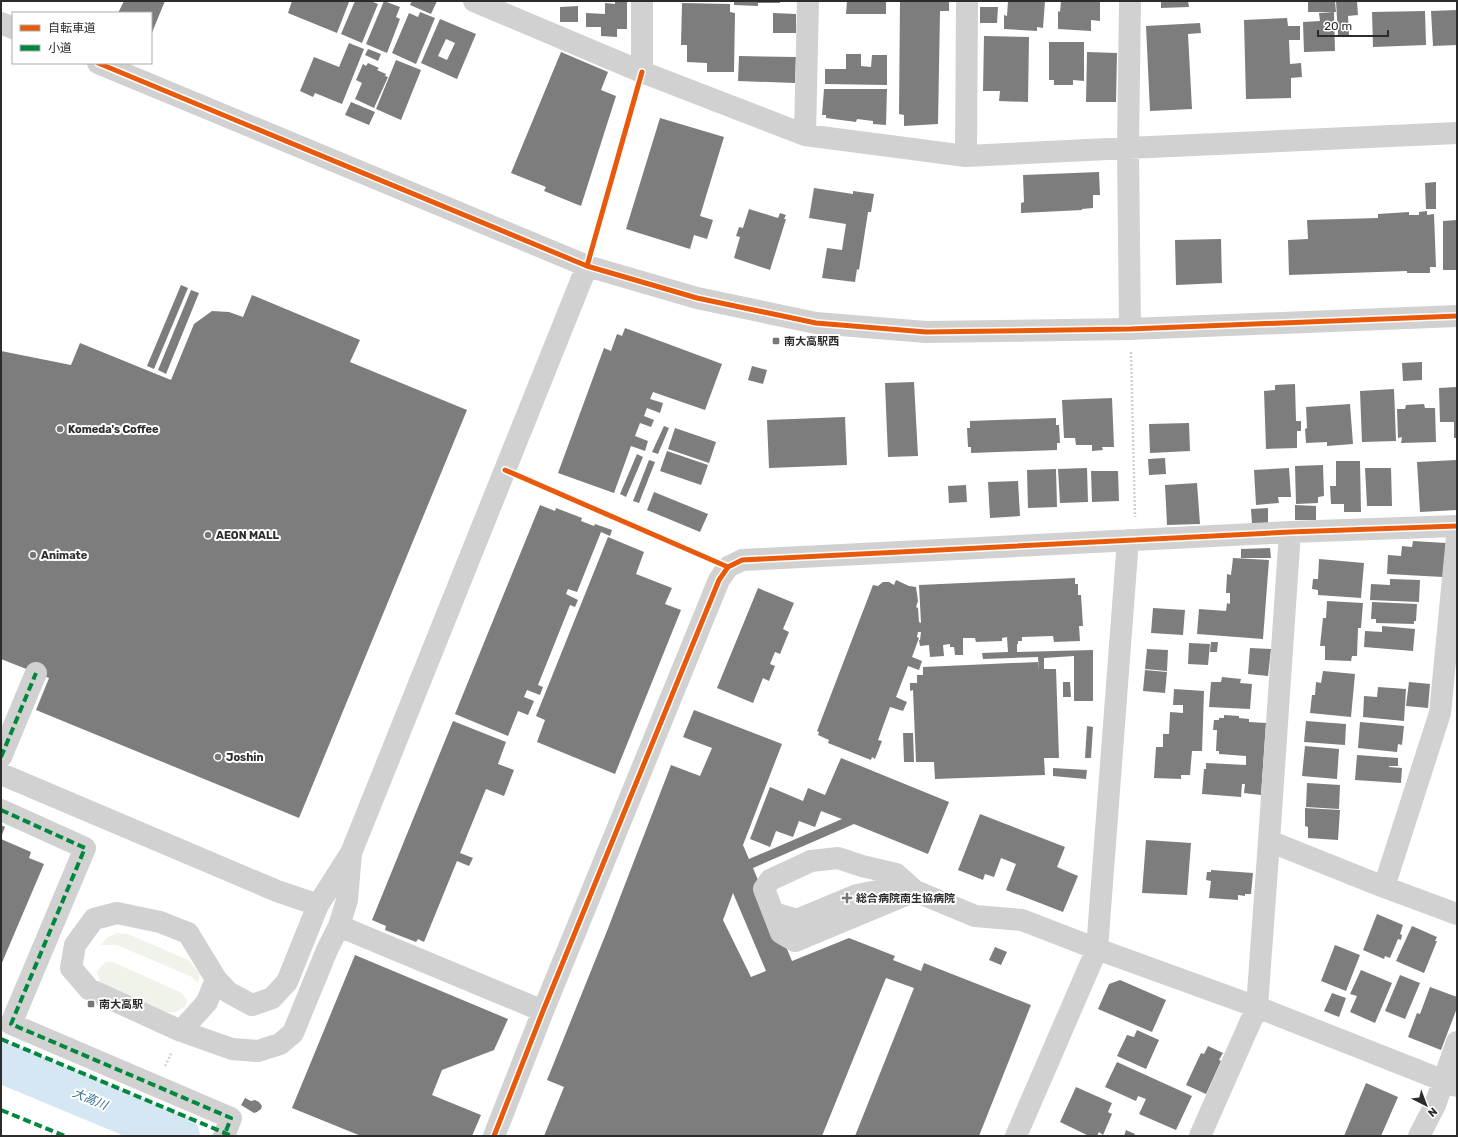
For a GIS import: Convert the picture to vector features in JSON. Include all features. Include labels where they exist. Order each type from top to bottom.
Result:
[{"type":"street","points":[[642,1],[642,72]]},
{"type":"street","points":[[805,135],[808,1]]},
{"type":"street","points":[[966,156],[967,1]]},
{"type":"street","points":[[1130,1],[1128,148],[1130,329]]},
{"type":"street","points":[[481,2],[642,72],[805,135],[966,156],[1457,133]]},
{"type":"street","points":[[1,23],[12,28]]},
{"type":"street","points":[[100,64],[587,266],[697,298],[816,324],[926,332],[1130,329],[1457,316]]},
{"type":"street","points":[[350,853],[347,900],[339,926],[327,950],[293,1033],[280,1044],[258,1051],[232,1049],[182,1031],[89,990],[71,968],[75,945],[94,919],[117,914],[160,922],[188,933],[216,979],[228,992],[252,1005],[272,998],[287,982],[318,905],[350,853],[587,266]]},
{"type":"street","points":[[494,1136],[543,1011],[719,580],[728,567],[742,560],[1290,532],[1457,526]]},
{"type":"street","points":[[1200,1136],[1257,1007],[1290,532]]},
{"type":"street","points":[[1384,887],[1440,713],[1457,537]]},
{"type":"street","points":[[1016,1136],[1097,949],[1128,540]]},
{"type":"street","points":[[1,757],[36,673]]},
{"type":"street","points":[[1,774],[270,888],[318,905]]},
{"type":"street","points":[[1,810],[85,848],[11,1024],[231,1118],[224,1136]]},
{"type":"street","points":[[1269,841],[1384,887],[1457,914]]},
{"type":"street","points":[[915,891],[795,941],[782,933],[764,889],[770,880],[811,860],[838,858],[862,866],[896,874],[915,891],[975,916],[1022,920],[1257,1007],[1450,1083]]},
{"type":"street","points":[[339,926],[543,1011]]},
{"type":"street","points":[[182,1031],[207,1002],[216,979]]},
{"type":"street","points":[[1419,1136],[1435,1105],[1450,1083],[1457,1042]]},
{"type":"path","points":[[587,266],[642,72]]},
{"type":"path","points":[[1128,540],[1135,516],[1130,329]]},
{"type":"path","points":[[505,470],[728,567]]},
{"type":"shaded area","points":[[117,933],[128,934],[188,960],[200,974],[198,983],[192,977],[117,945],[101,945],[108,937]]},
{"type":"shaded area","points":[[106,962],[113,962],[182,993],[187,1000],[185,1007],[176,1012],[165,1012],[110,990],[100,981],[97,973],[101,966]]},
{"type":"building","points":[[124,1],[165,1],[152,33],[152,12],[118,12]]},
{"type":"building","points":[[292,1],[349,2],[337,33],[288,13]]},
{"type":"building","points":[[355,1],[371,1],[378,4],[362,43],[341,34]]},
{"type":"building","points":[[384,1],[400,7],[396,17],[400,19],[387,53],[366,44]]},
{"type":"building","points":[[412,1],[437,1],[431,14],[410,5]]},
{"type":"building","points":[[615,1],[627,1],[627,29],[617,29],[617,37],[601,36],[601,27],[586,27],[586,13],[605,14],[605,3],[615,4]]},
{"type":"building","points":[[734,1],[780,1],[780,3],[758,3],[758,6],[734,5]]},
{"type":"building","points":[[847,1],[886,1],[886,14],[846,14]]},
{"type":"building","points":[[900,1],[949,1],[949,11],[940,11],[938,124],[904,126],[904,115],[899,114]]},
{"type":"building","points":[[1008,1],[1045,1],[1043,28],[1037,27],[1037,31],[1004,29],[1004,15],[1007,16]]},
{"type":"building","points":[[1061,1],[1100,1],[1100,21],[1091,20],[1091,31],[1058,29],[1058,11],[1060,12]]},
{"type":"building","points":[[1161,1],[1188,1],[1189,7],[1161,8]]},
{"type":"building","points":[[1308,1],[1335,1],[1336,12],[1308,12]]},
{"type":"building","points":[[1336,1],[1357,1],[1358,15],[1348,16],[1349,35],[1338,36]]},
{"type":"building","points":[[682,3],[730,4],[730,12],[735,13],[734,72],[707,72],[707,63],[687,62],[687,45],[681,45]]},
{"type":"building","points":[[578,6],[578,22],[560,22],[560,7]]},
{"type":"building","points":[[980,7],[998,7],[997,23],[980,23]]},
{"type":"building","points":[[1457,10],[1457,45],[1433,46],[1431,11]]},
{"type":"building","points":[[1425,11],[1426,45],[1373,47],[1372,12]]},
{"type":"building","points":[[420,12],[435,18],[416,64],[392,53],[409,13],[418,17]]},
{"type":"building","points":[[1334,12],[1335,51],[1304,52],[1303,22],[1320,21],[1319,13]]},
{"type":"building","points":[[773,13],[796,14],[796,33],[773,33]]},
{"type":"building","points":[[1287,18],[1288,26],[1300,26],[1300,40],[1289,40],[1290,64],[1301,63],[1302,77],[1291,78],[1291,98],[1246,99],[1244,20]]},
{"type":"building","points":[[440,19],[476,34],[457,79],[421,63]],"holes":[[[446,39],[455,43],[447,60],[438,56]]]},
{"type":"building","points":[[1200,23],[1201,33],[1188,34],[1192,109],[1150,111],[1146,26]]},
{"type":"building","points":[[984,36],[1029,37],[1028,102],[999,101],[1000,91],[983,91]]},
{"type":"building","points":[[1049,42],[1084,42],[1084,81],[1073,80],[1073,85],[1054,85],[1054,80],[1049,80]]},
{"type":"building","points":[[349,43],[364,49],[342,104],[315,93],[313,97],[300,91],[314,57],[339,67]]},
{"type":"building","points":[[368,49],[381,54],[378,61],[365,55]]},
{"type":"building","points":[[561,52],[608,72],[601,90],[616,96],[581,206],[544,191],[546,187],[511,173]]},
{"type":"building","points":[[1087,52],[1117,53],[1116,102],[1086,102]]},
{"type":"building","points":[[846,54],[861,54],[861,66],[871,67],[872,55],[887,55],[887,85],[825,84],[825,69],[846,69]]},
{"type":"building","points":[[739,56],[796,57],[795,83],[738,81]]},
{"type":"building","points":[[396,60],[421,70],[401,120],[376,109]]},
{"type":"building","points":[[368,63],[379,68],[377,70],[386,74],[385,76],[388,77],[374,108],[355,99],[362,83],[356,80],[363,64],[366,66]]},
{"type":"building","points":[[824,89],[887,89],[886,125],[873,124],[873,121],[857,119],[856,122],[826,118],[826,115],[822,115]]},
{"type":"building","points":[[351,102],[375,112],[369,125],[345,115]]},
{"type":"building","points":[[660,118],[724,137],[700,216],[713,220],[707,239],[694,235],[690,249],[626,229]]},
{"type":"building","points":[[1099,172],[1100,195],[1093,195],[1093,208],[1082,210],[1021,213],[1021,203],[1024,202],[1023,175]]},
{"type":"building","points":[[1436,182],[1436,209],[1426,209],[1425,183]]},
{"type":"building","points":[[814,188],[853,194],[853,191],[874,194],[871,212],[868,212],[859,270],[857,269],[855,282],[822,278],[827,248],[842,250],[846,224],[809,218]]},
{"type":"building","points":[[749,209],[778,218],[780,213],[786,215],[770,270],[734,258],[740,237],[736,236],[739,227],[743,228]]},
{"type":"building","points":[[1427,211],[1427,215],[1434,214],[1436,267],[1430,267],[1430,273],[1407,273],[1407,271],[1289,275],[1288,240],[1308,239],[1307,220],[1378,218],[1378,214],[1409,212],[1409,215],[1419,215],[1419,212]]},
{"type":"building","points":[[1457,220],[1457,270],[1443,270],[1443,221]]},
{"type":"building","points":[[1221,239],[1222,283],[1176,285],[1175,240]]},
{"type":"building","points":[[181,285],[188,288],[154,369],[147,366]]},
{"type":"building","points":[[191,290],[199,293],[166,374],[158,370]]},
{"type":"building","name":"AEON MALL","points":[[252,295],[360,340],[350,362],[467,410],[299,818],[36,710],[49,678],[1,659],[1,351],[71,365],[80,343],[171,380],[194,324],[212,311],[229,312],[243,317]]},
{"type":"building","points":[[625,328],[722,364],[705,410],[653,392],[650,399],[663,403],[660,413],[647,408],[644,416],[654,420],[651,427],[640,423],[635,436],[648,441],[645,451],[631,446],[614,493],[558,473],[604,348],[611,351],[617,334],[622,336]]},
{"type":"building","points":[[1422,362],[1422,380],[1403,381],[1402,363]]},
{"type":"building","points":[[752,366],[767,370],[763,384],[748,380]]},
{"type":"building","points":[[914,382],[918,456],[888,457],[885,383]]},
{"type":"building","points":[[1295,384],[1296,421],[1301,421],[1301,431],[1297,431],[1297,448],[1266,449],[1264,391],[1275,390],[1275,385]]},
{"type":"building","points":[[1457,387],[1457,438],[1454,438],[1454,422],[1440,422],[1439,388]]},
{"type":"building","points":[[1394,389],[1396,441],[1362,442],[1360,391]]},
{"type":"building","points":[[1112,398],[1114,447],[1102,447],[1103,450],[1092,451],[1092,445],[1076,445],[1075,438],[1064,438],[1062,400]]},
{"type":"building","points":[[1350,404],[1353,444],[1327,446],[1327,442],[1306,443],[1306,407]]},
{"type":"building","points":[[1424,404],[1425,408],[1435,408],[1436,442],[1401,443],[1402,437],[1398,438],[1397,409],[1405,409],[1406,405]]},
{"type":"building","points":[[845,417],[847,465],[769,468],[767,420]]},
{"type":"building","points":[[1056,418],[1056,425],[1059,425],[1060,443],[1057,443],[1057,450],[971,453],[971,447],[968,447],[967,428],[970,428],[970,421]]},
{"type":"building","points":[[1189,423],[1190,451],[1150,453],[1149,424]]},
{"type":"building","points":[[664,426],[669,428],[658,454],[652,452]]},
{"type":"building","points":[[675,428],[716,442],[709,463],[668,449]]},
{"type":"building","points":[[667,451],[708,465],[701,485],[660,471]]},
{"type":"building","points":[[637,454],[643,457],[626,497],[620,494]]},
{"type":"building","points":[[1165,458],[1166,474],[1149,475],[1148,459]]},
{"type":"building","points":[[649,460],[655,462],[639,503],[633,501]]},
{"type":"building","points":[[1456,460],[1457,510],[1420,512],[1417,462]]},
{"type":"building","points":[[1336,461],[1360,461],[1361,512],[1344,512],[1344,504],[1331,504],[1330,486],[1336,486]]},
{"type":"building","points":[[1323,465],[1324,496],[1318,497],[1318,503],[1296,504],[1295,466]]},
{"type":"building","points":[[1087,468],[1088,502],[1060,503],[1058,469]]},
{"type":"building","points":[[1289,468],[1291,497],[1278,497],[1279,503],[1256,505],[1254,470]]},
{"type":"building","points":[[1365,468],[1391,468],[1392,506],[1367,506]]},
{"type":"building","points":[[1056,469],[1057,507],[1028,508],[1027,470]]},
{"type":"building","points":[[1091,471],[1118,471],[1119,501],[1092,502]]},
{"type":"building","points":[[1018,481],[1020,516],[990,518],[988,482]]},
{"type":"building","points":[[1197,483],[1200,524],[1167,525],[1165,485]]},
{"type":"building","points":[[966,485],[967,502],[949,503],[948,486]]},
{"type":"building","points":[[654,492],[708,514],[700,532],[647,510]]},
{"type":"building","points":[[540,505],[555,511],[556,508],[582,518],[581,521],[612,530],[610,536],[601,532],[577,592],[568,589],[566,594],[578,600],[575,607],[570,605],[538,685],[543,687],[540,695],[527,690],[524,697],[534,701],[528,715],[518,711],[508,736],[455,714]]},
{"type":"building","points":[[1295,505],[1316,506],[1316,520],[1295,520]]},
{"type":"building","points":[[1268,508],[1268,523],[1252,524],[1251,509]]},
{"type":"building","points":[[608,537],[644,552],[636,574],[672,588],[665,604],[681,610],[615,774],[537,742],[545,720],[536,716]]},
{"type":"building","points":[[1413,541],[1446,543],[1443,577],[1387,574],[1388,555],[1401,556],[1402,546],[1412,547]]},
{"type":"building","points":[[1270,548],[1271,558],[1241,558],[1241,549]]},
{"type":"building","points":[[1233,558],[1269,560],[1263,639],[1197,634],[1199,609],[1226,611],[1227,603],[1230,604],[1230,593],[1226,593],[1227,574],[1231,575]]},
{"type":"building","points":[[1319,559],[1364,563],[1361,598],[1318,595],[1318,590],[1312,589],[1313,579],[1318,579]]},
{"type":"building","points":[[1075,578],[1075,584],[1078,584],[1078,595],[1081,595],[1083,626],[1079,626],[1080,641],[1054,642],[1053,636],[1022,637],[1022,641],[1018,641],[1017,644],[1017,652],[1093,650],[1093,701],[1074,701],[1074,656],[1044,658],[1044,669],[1056,669],[1059,758],[1044,758],[1045,775],[935,779],[934,762],[916,762],[913,690],[910,691],[910,683],[917,683],[917,675],[923,675],[923,667],[1038,662],[1039,671],[1038,657],[983,659],[982,653],[1008,652],[1007,637],[1002,638],[1002,641],[976,642],[975,638],[963,638],[963,655],[955,655],[954,647],[950,647],[950,644],[943,645],[944,656],[930,657],[929,645],[920,646],[919,640],[921,632],[918,632],[917,637],[919,638],[912,657],[922,661],[919,670],[908,666],[896,697],[907,702],[903,711],[890,707],[878,740],[882,741],[875,759],[872,757],[871,760],[828,743],[829,740],[818,735],[819,732],[817,731],[873,585],[878,586],[883,582],[889,582],[894,585],[896,580],[909,586],[916,587],[918,601],[916,607],[918,608],[919,622],[921,623],[919,585]]},
{"type":"building","points":[[1390,579],[1420,580],[1419,602],[1370,600],[1371,584],[1390,585]]},
{"type":"building","points":[[758,588],[794,603],[783,629],[789,632],[780,654],[775,652],[770,664],[775,666],[769,681],[763,678],[753,703],[717,688]]},
{"type":"building","points":[[1327,601],[1363,603],[1361,628],[1358,628],[1357,656],[1352,656],[1351,661],[1325,660],[1325,646],[1320,646],[1323,618],[1326,618]]},
{"type":"building","points":[[1372,602],[1417,604],[1416,621],[1414,621],[1414,624],[1376,623],[1376,619],[1371,619]]},
{"type":"building","points":[[1153,608],[1185,610],[1183,635],[1151,633]]},
{"type":"building","points":[[1382,626],[1415,629],[1413,651],[1364,647],[1365,631],[1382,632]]},
{"type":"building","points":[[1211,642],[1218,642],[1217,652],[1210,652]]},
{"type":"building","points":[[1189,643],[1210,644],[1208,665],[1188,664]]},
{"type":"building","points":[[1250,648],[1271,649],[1268,676],[1248,674]]},
{"type":"building","points":[[1147,649],[1168,650],[1167,671],[1145,669]]},
{"type":"building","points":[[1145,670],[1167,672],[1165,693],[1143,691]]},
{"type":"building","points":[[1323,671],[1355,674],[1351,717],[1310,713],[1312,695],[1315,695],[1316,682],[1321,683]]},
{"type":"building","points":[[1222,677],[1241,679],[1240,683],[1252,684],[1250,709],[1209,707],[1211,682],[1221,682]]},
{"type":"building","points":[[1063,682],[1070,682],[1071,697],[1063,697]]},
{"type":"building","points":[[1409,682],[1430,684],[1428,708],[1406,706]]},
{"type":"building","points":[[1378,687],[1406,689],[1404,721],[1363,717],[1364,696],[1377,697]]},
{"type":"building","points":[[1174,689],[1204,691],[1202,751],[1192,751],[1190,775],[1181,775],[1181,779],[1154,778],[1156,747],[1163,747],[1163,734],[1169,734],[1170,712],[1183,713],[1183,705],[1173,705]]},
{"type":"building","name":"総合病院南生協病院","points":[[694,710],[782,744],[743,845],[749,859],[842,819],[821,811],[815,827],[799,821],[793,837],[776,831],[770,847],[750,839],[770,787],[803,801],[808,788],[825,795],[841,758],[949,802],[928,854],[854,824],[753,868],[792,961],[849,938],[895,956],[893,960],[921,971],[924,963],[1031,1005],[979,1136],[855,1136],[914,988],[886,978],[822,1136],[544,1136],[564,1087],[547,1080],[607,931],[671,765],[700,776],[712,748],[683,737]],"holes":[[[733,893],[766,971],[751,977],[723,920]]]},
{"type":"building","points":[[1224,715],[1239,716],[1239,718],[1249,719],[1249,722],[1266,723],[1261,795],[1244,793],[1245,784],[1242,784],[1241,797],[1202,794],[1204,769],[1206,769],[1206,763],[1246,765],[1246,756],[1219,754],[1219,751],[1216,751],[1217,730],[1213,730],[1214,720],[1224,718]]},
{"type":"building","points":[[453,721],[506,742],[498,764],[514,770],[504,796],[486,789],[460,853],[473,858],[469,866],[457,861],[424,942],[418,939],[416,942],[385,930],[386,926],[372,920]]},
{"type":"building","points":[[1306,721],[1346,724],[1345,745],[1304,742]]},
{"type":"building","points":[[1360,722],[1404,726],[1402,745],[1398,744],[1397,752],[1358,748]]},
{"type":"building","points":[[1087,726],[1093,727],[1091,758],[1085,758]]},
{"type":"building","points":[[903,733],[913,733],[914,762],[904,762]]},
{"type":"building","points":[[1305,746],[1339,749],[1337,779],[1302,776]]},
{"type":"building","points":[[1357,755],[1398,758],[1398,766],[1389,767],[1402,768],[1401,783],[1355,780]]},
{"type":"building","points":[[1053,768],[1087,770],[1086,779],[1053,776]]},
{"type":"building","points":[[1307,783],[1340,785],[1339,809],[1306,807]]},
{"type":"building","points":[[1305,808],[1340,810],[1338,840],[1308,838],[1308,827],[1305,826]]},
{"type":"building","points":[[980,814],[1065,847],[1057,867],[1078,876],[1063,912],[1006,890],[1016,864],[1001,858],[994,877],[985,874],[983,880],[958,870]]},
{"type":"building","points":[[1,825],[5,827],[1,837]]},
{"type":"building","points":[[1,839],[31,852],[29,858],[44,864],[1,965]]},
{"type":"building","points":[[1146,840],[1191,843],[1187,895],[1142,893]]},
{"type":"building","points":[[1211,870],[1253,873],[1251,894],[1245,894],[1245,896],[1238,895],[1238,900],[1209,898],[1211,881],[1206,880],[1207,872],[1211,872]]},
{"type":"building","points":[[1377,914],[1403,925],[1400,934],[1402,935],[1401,940],[1398,939],[1390,958],[1385,956],[1384,959],[1363,950]]},
{"type":"building","points":[[1412,926],[1437,937],[1435,941],[1437,941],[1424,973],[1396,961]]},
{"type":"building","points":[[1335,945],[1360,955],[1346,991],[1321,981]]},
{"type":"building","points":[[995,947],[1007,952],[1001,965],[989,960]]},
{"type":"building","points":[[355,955],[508,1019],[494,1050],[442,1070],[432,1095],[481,1115],[472,1136],[361,1136],[292,1108]]},
{"type":"building","points":[[1361,970],[1392,983],[1375,1023],[1350,1012],[1357,996],[1350,994]]},
{"type":"building","points":[[1400,975],[1420,983],[1405,1019],[1385,1011]]},
{"type":"building","points":[[1120,980],[1166,1000],[1152,1032],[1098,1009],[1109,984]]},
{"type":"building","points":[[1430,987],[1457,997],[1457,1008],[1441,1050],[1408,1037],[1417,1013],[1420,1014]]},
{"type":"building","points":[[1332,993],[1346,998],[1339,1017],[1324,1011]]},
{"type":"building","points":[[1137,1030],[1159,1040],[1146,1069],[1117,1056],[1127,1035],[1134,1037]]},
{"type":"building","points":[[1208,1046],[1223,1053],[1219,1060],[1221,1061],[1206,1094],[1186,1085],[1201,1053],[1204,1054]]},
{"type":"building","points":[[1117,1062],[1192,1096],[1176,1130],[1139,1114],[1146,1099],[1138,1096],[1136,1101],[1105,1087]]},
{"type":"building","points":[[1366,1083],[1398,1097],[1381,1136],[1344,1136]]},
{"type":"building","points":[[1076,1087],[1112,1103],[1108,1112],[1112,1114],[1103,1135],[1099,1132],[1097,1136],[1089,1136],[1060,1122]]},
{"type":"building","points":[[245,1098],[251,1101],[255,1100],[259,1102],[262,1106],[261,1109],[254,1113],[241,1105]]},
{"type":"building","points":[[1126,1130],[1135,1134],[1134,1136],[1124,1136]]},
{"type":"waterway","name":"大高川","points":[[1,1062],[179,1136]]},
{"type":"marked path","points":[[1,757],[36,673]]},
{"type":"marked path","points":[[1,810],[85,848],[11,1024],[231,1118],[224,1136]]},
{"type":"marked path","points":[[1,1039],[232,1136]]},
{"type":"marked path","points":[[1,1110],[65,1136]]},
{"type":"cycle path","points":[[100,64],[587,266],[697,298],[816,323],[926,332],[1130,329],[1457,316]]},
{"type":"cycle path","points":[[587,266],[642,72]]},
{"type":"cycle path","points":[[505,470],[728,567]]},
{"type":"cycle path","points":[[494,1136],[543,1011],[719,580],[728,567],[742,560],[1290,532],[1457,526]]},
{"type":"place","name":"南大高駅西","points":[[776,341]]},
{"type":"place","name":"Komeda's Coffee","points":[[60,429]]},
{"type":"place","name":"AEON MALL","points":[[208,535]]},
{"type":"place","name":"Animate","points":[[33,555]]},
{"type":"place","name":"Joshin","points":[[218,757]]},
{"type":"place","name":"総合病院南生協病院","points":[[847,898]]},
{"type":"place","name":"南大高駅","points":[[91,1004]]}]
